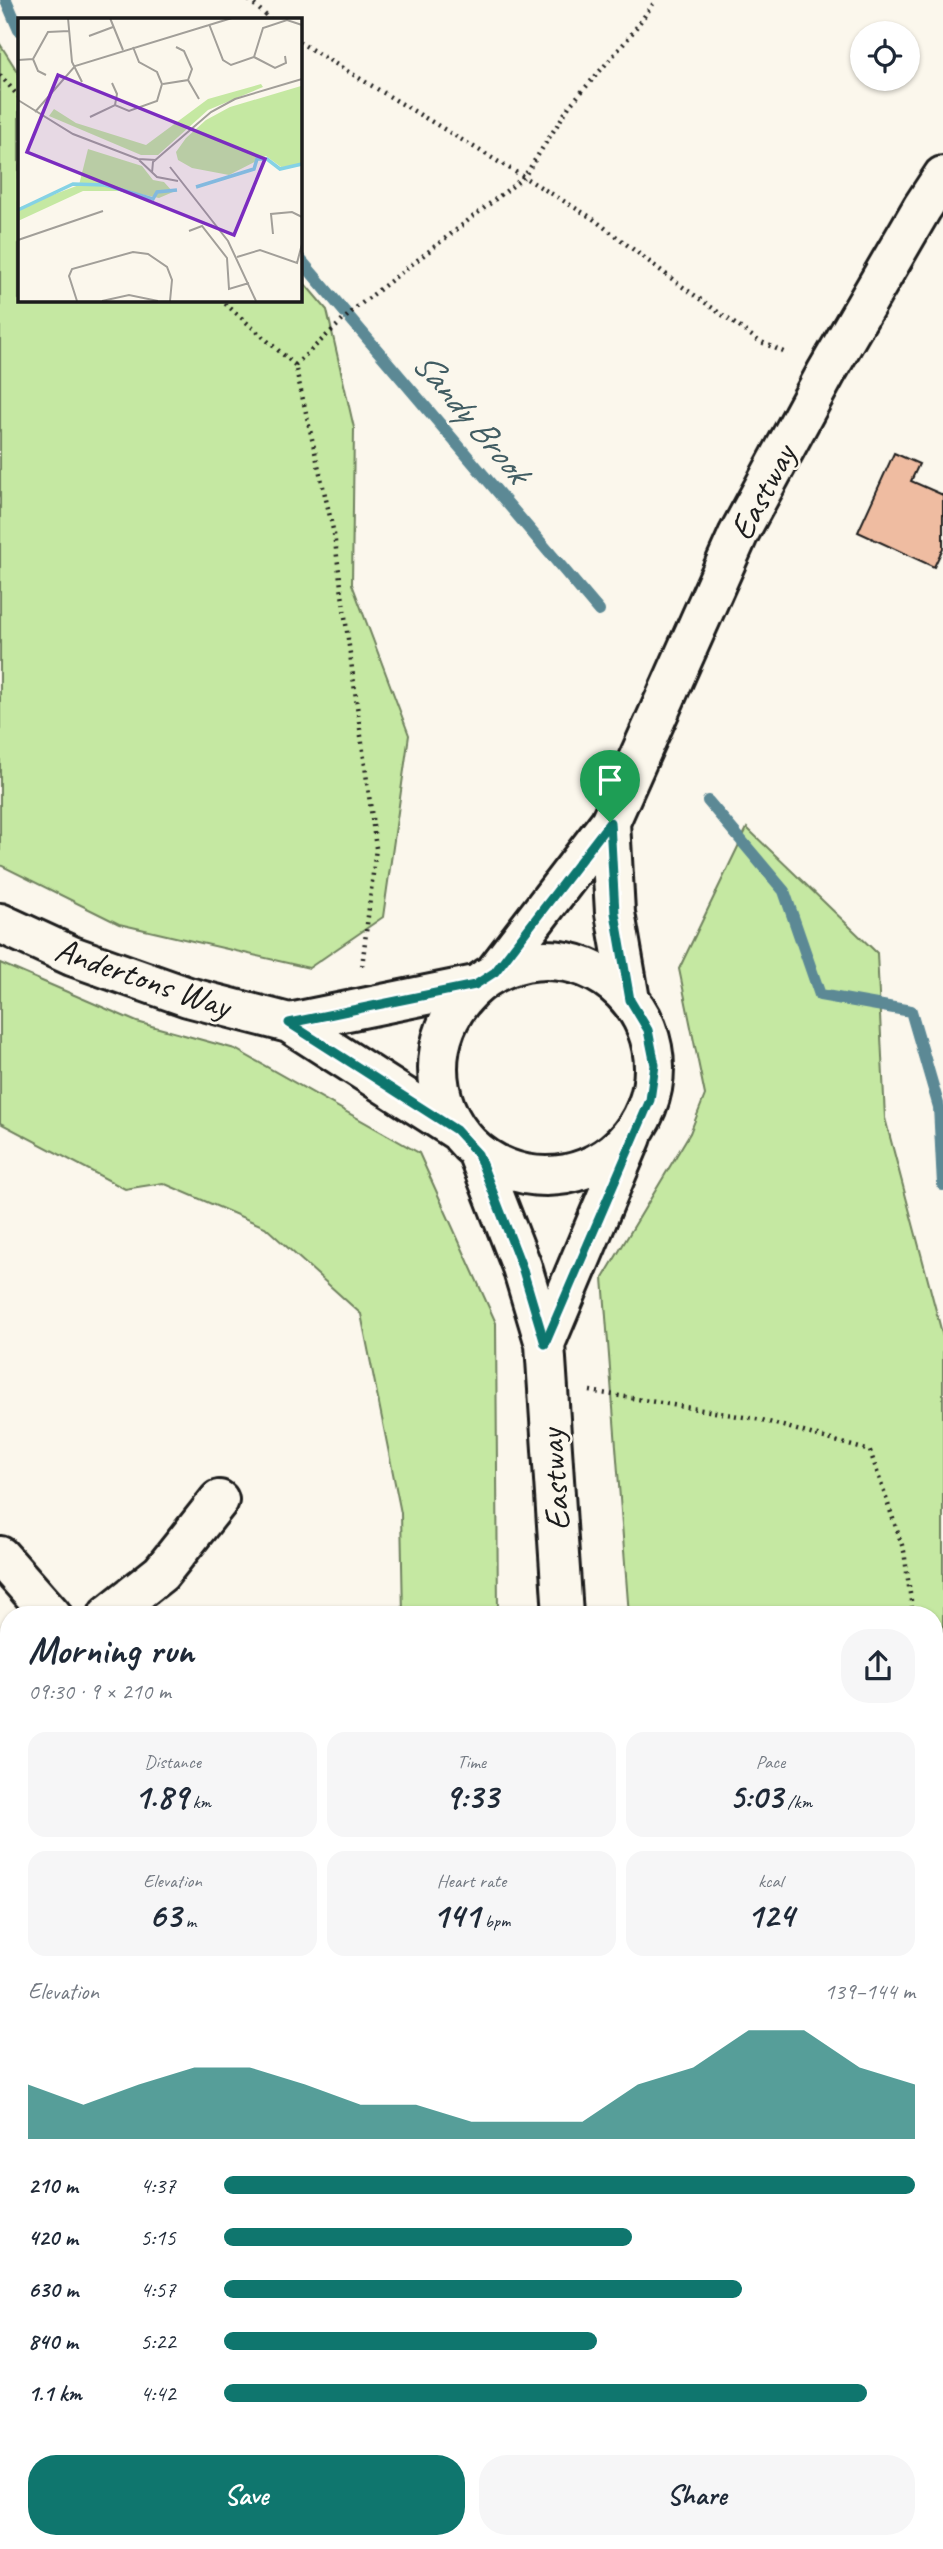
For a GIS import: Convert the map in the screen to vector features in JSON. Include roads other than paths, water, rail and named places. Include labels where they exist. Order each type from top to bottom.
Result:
[{"type":"main road","name":"Eastway","points":[[485,978],[610,822],[738,535],[826,373],[943,176]]},
{"type":"main road","name":"Eastway","points":[[610,822],[615,913],[630,1000]]},
{"type":"main road","name":"Andertons Way","points":[[0,923],[72,956],[188,998],[289,1023],[467,1142]]},
{"type":"main road","points":[[531,960],[568,961],[602,975],[630,1000],[648,1030],[655,1065],[650,1100],[634,1132],[609,1157],[578,1172],[544,1177],[509,1171],[467,1142],[442,1101],[437,1069],[441,1038],[455,1009],[485,978],[531,960]]},
{"type":"main road","name":"Andertons Way","points":[[289,1023],[485,978]]},
{"type":"main road","name":"Eastway","points":[[545,1344],[634,1132]]},
{"type":"main road","name":"Eastway","points":[[467,1142],[522,1267],[545,1344],[562,1606]]},
{"type":"main road","points":[[119,1606],[161,1573],[219,1500]]},
{"type":"main road","points":[[0,1556],[44,1606]]},
{"type":"waterway","name":"Sandy Brook","points":[[6,0],[18,28]]},
{"type":"waterway","name":"Sandy Brook","points":[[301,260],[599,611]]},
{"type":"waterway","name":"Sandy Brook","points":[[708,801],[784,891],[820,995],[911,1011],[939,1107],[943,1185]]}]
